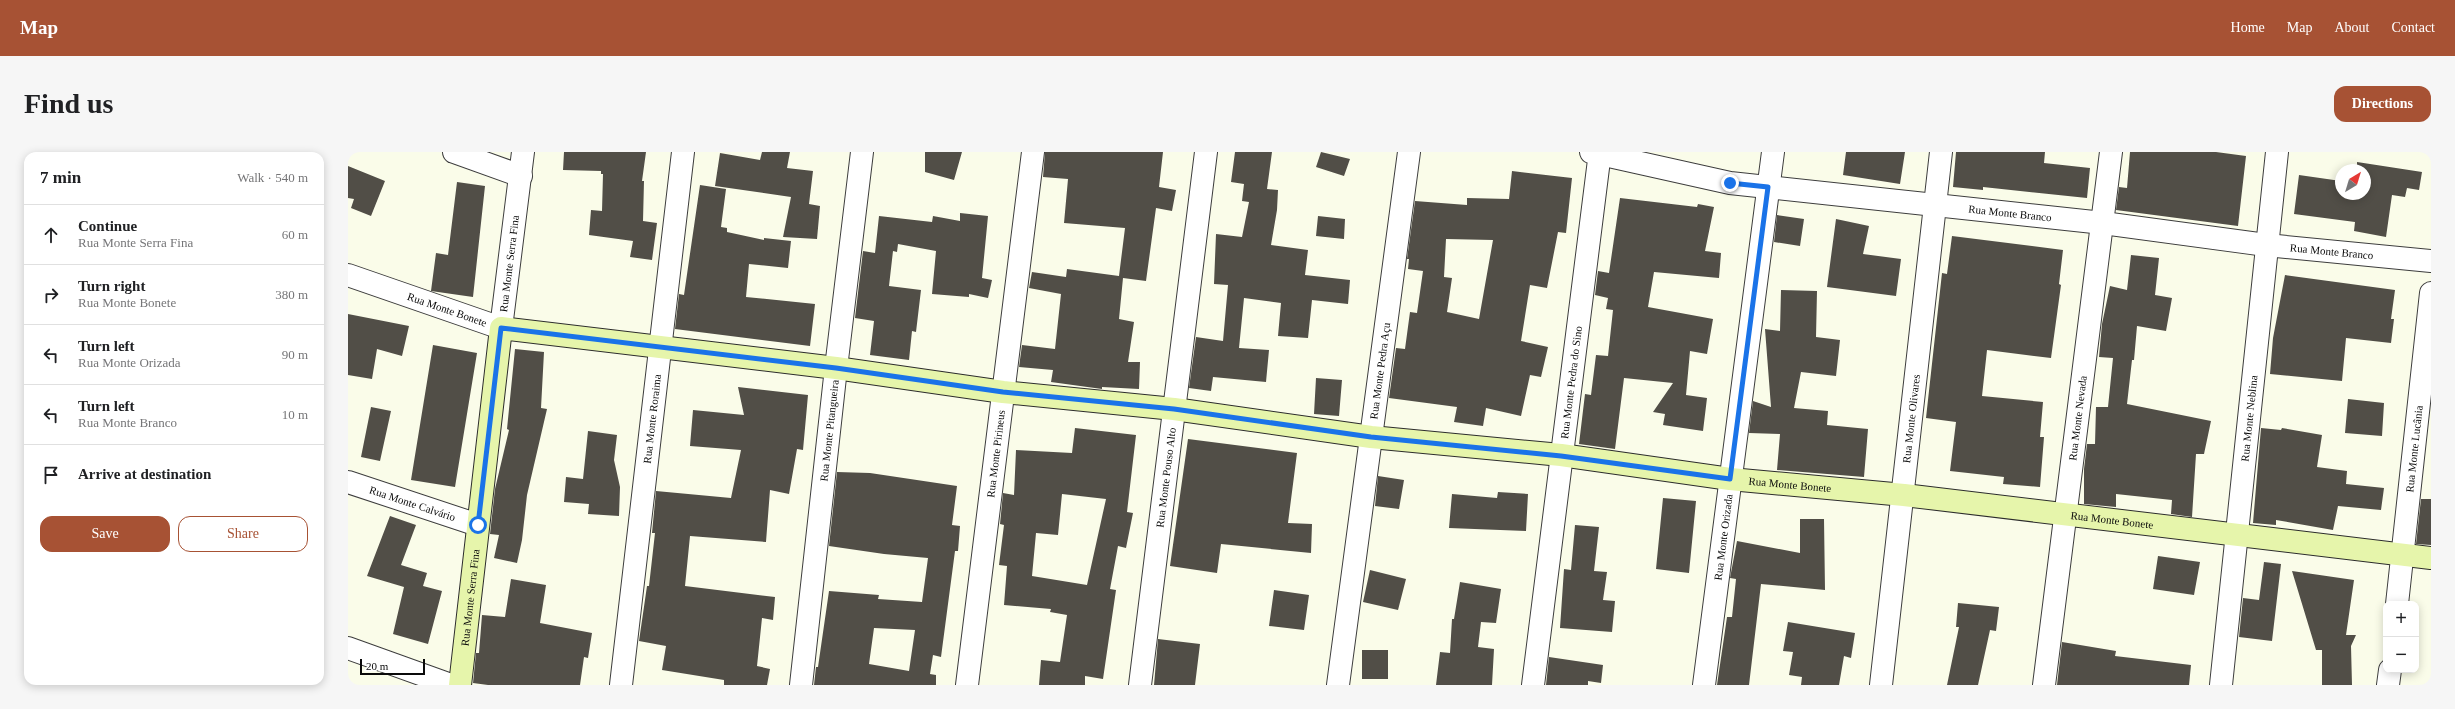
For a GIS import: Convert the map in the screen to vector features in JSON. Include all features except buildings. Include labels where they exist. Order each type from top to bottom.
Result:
[{"type":"main road","name":"Rua Monte Bonete","points":[[501,328],[836,368],[1003,392],[1174,409],[1371,437],[1561,456],[1730,479],[1904,495],[2431,558]]},
{"type":"main road","name":"Rua Monte Serra Fina","points":[[460,685],[501,328]]},
{"type":"street","points":[[454,152],[521,176]]},
{"type":"street","name":"Rua Monte Serra Fina","points":[[501,328],[523,152]]},
{"type":"street","name":"Rua Monte Roraima","points":[[621,685],[683,152]]},
{"type":"street","name":"Rua Monte Pitangueira","points":[[801,685],[836,368],[862,152]]},
{"type":"street","name":"Rua Monte Pirineus","points":[[967,685],[1033,152]]},
{"type":"street","name":"Rua Monte Pouso Alto","points":[[1140,685],[1206,152]]},
{"type":"street","name":"Rua Monte Pedra Açu","points":[[1338,685],[1409,152]]},
{"type":"street","name":"Rua Monte Orizada","points":[[1704,685],[1773,152]]},
{"type":"street","name":"Rua Monte Olivares","points":[[1881,685],[1904,495],[1940,152]]},
{"type":"street","name":"Rua Monte Nevada","points":[[2044,685],[2064,514],[2103,223],[2111,152]]},
{"type":"street","name":"Rua Monte Neblina","points":[[2221,685],[2238,535],[2266,245],[2278,152]]},
{"type":"street","name":"Rua Monte Branco","points":[[1597,153],[1730,183],[2103,223],[2266,245],[2431,261]]},
{"type":"street","name":"Rua Monte Pedra do Sino","points":[[1533,685],[1597,153]]},
{"type":"street","name":"Rua Monte Bonete","points":[[348,275],[501,328]]},
{"type":"street","name":"Rua Monte Lucânia","points":[[2397,601],[2431,293]]},
{"type":"street","name":"Rua Monte Calvário","points":[[348,482],[478,525]]},
{"type":"street","points":[[348,648],[451,685]]},
{"type":"street","points":[[2388,685],[2390,673]]},
{"type":"route","points":[[478,525],[501,328],[836,368],[1003,392],[1174,409],[1371,437],[1561,456],[1730,479],[1768,187],[1730,183]]}]
